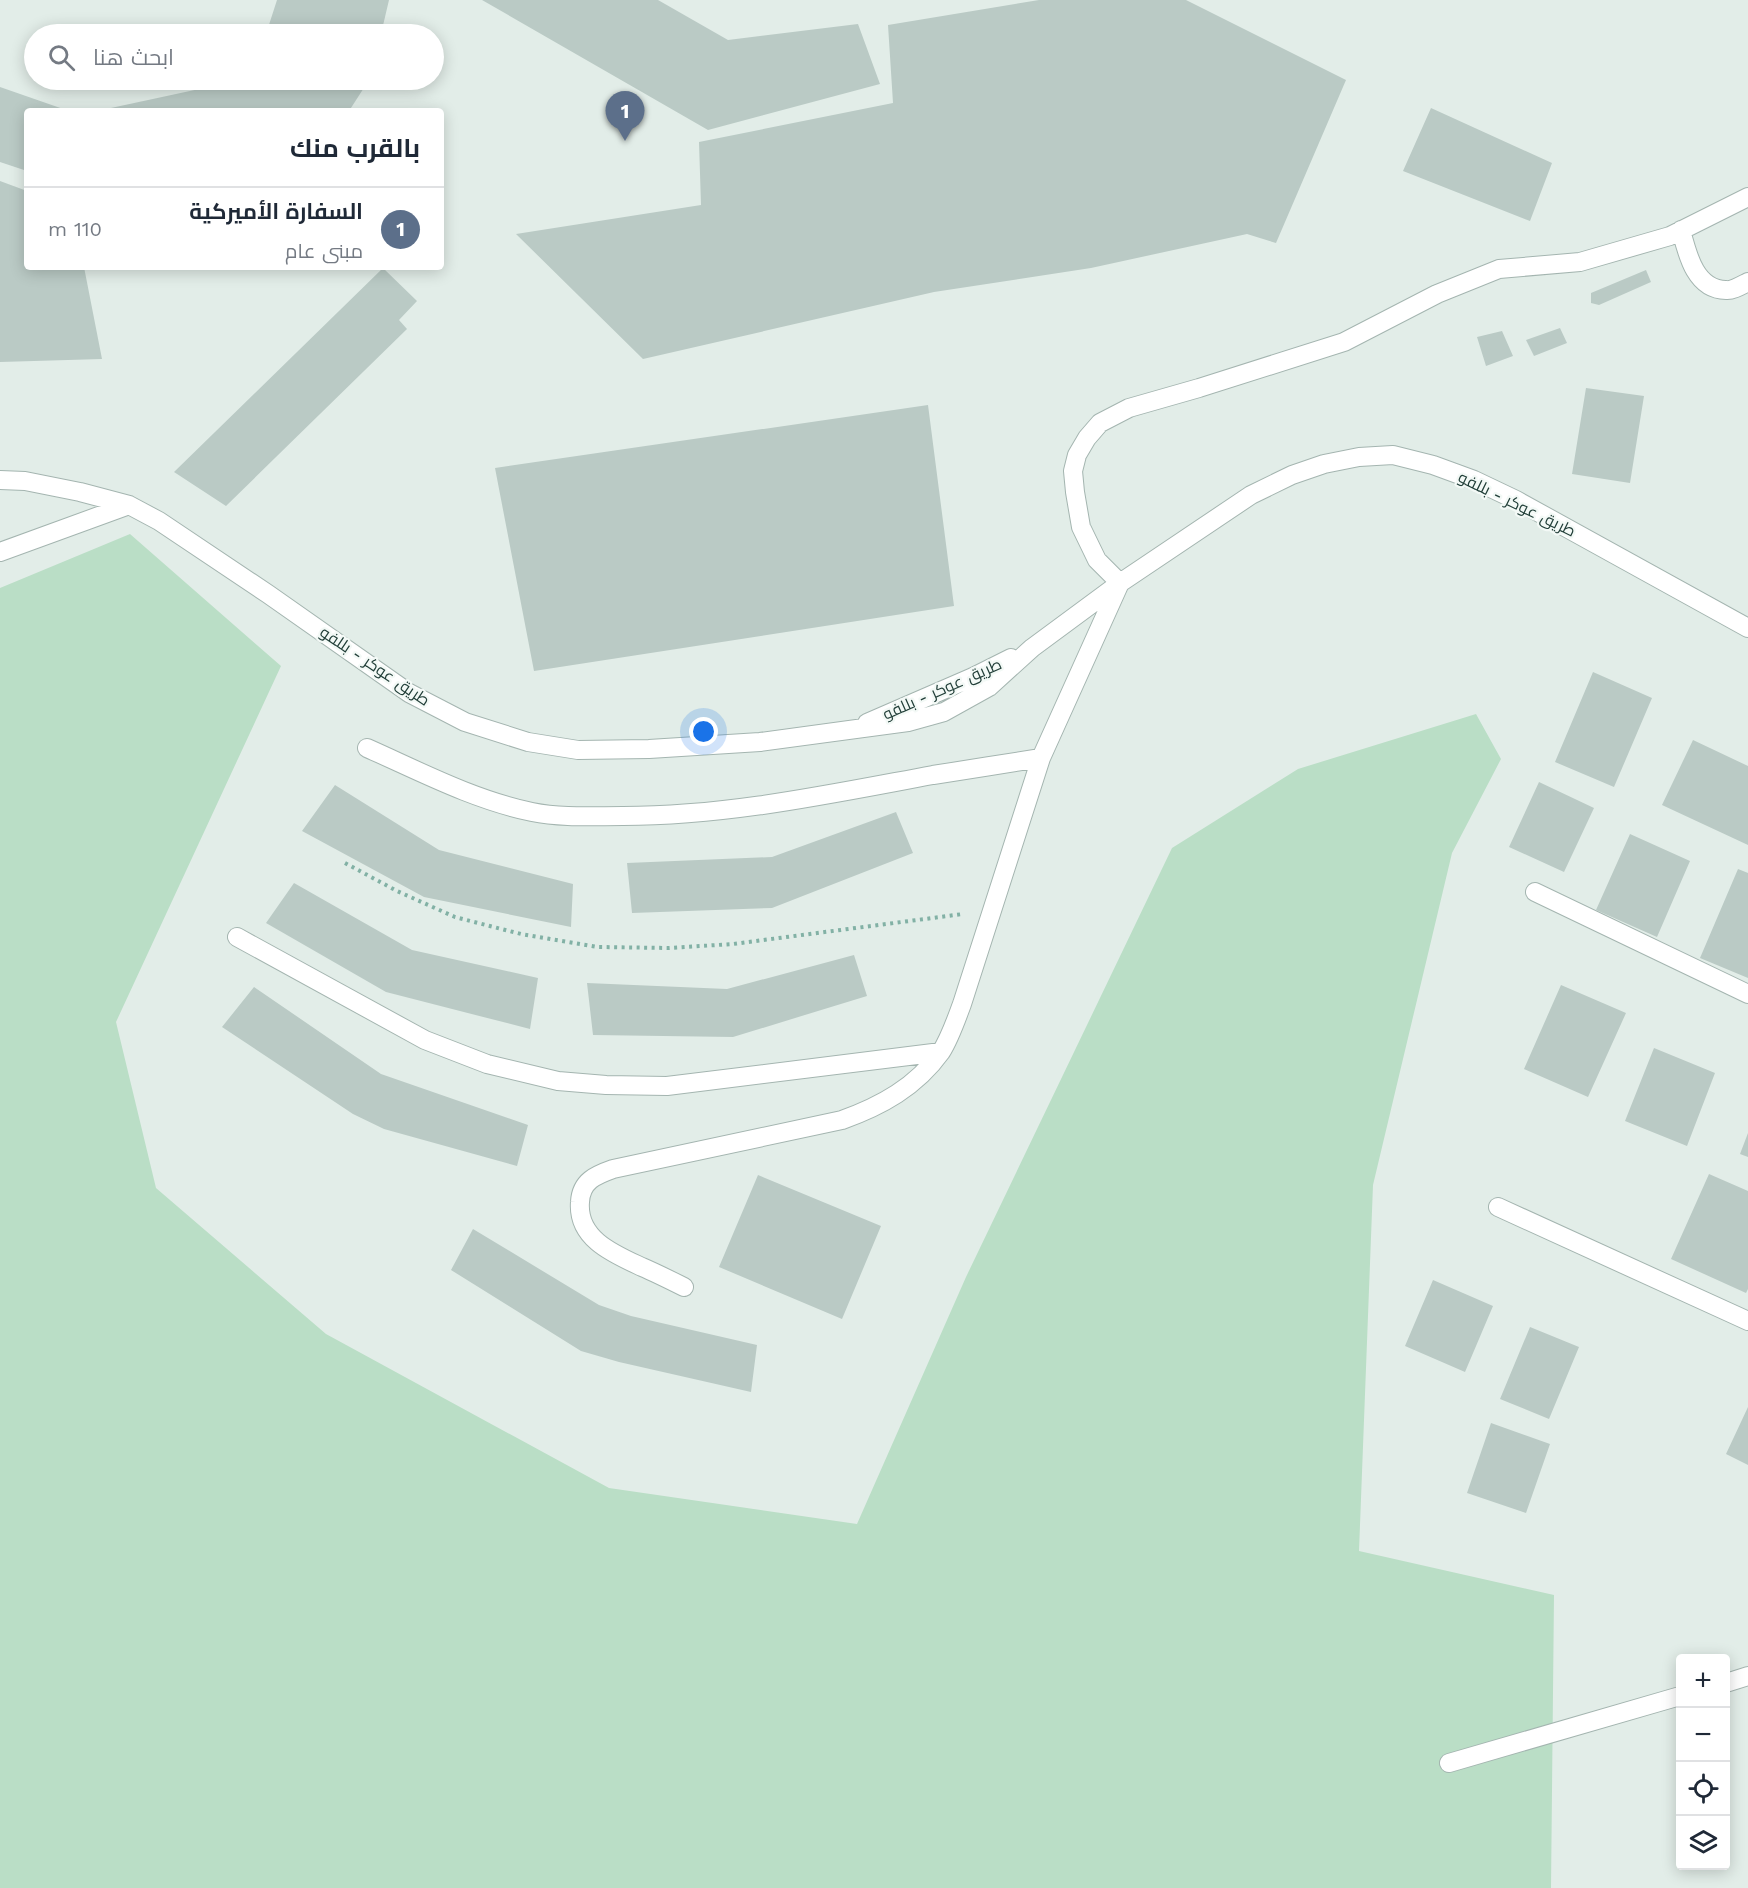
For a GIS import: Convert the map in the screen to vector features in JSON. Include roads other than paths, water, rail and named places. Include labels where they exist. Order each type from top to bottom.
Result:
[{"type":"street","points":[[684,1287],[614,1255],[596,1242],[580,1213],[580,1201],[586,1183],[596,1175],[613,1169],[842,1120],[871,1109],[893,1097],[917,1079],[941,1052],[962,1004],[1041,758],[1120,583],[1097,560],[1080,527],[1075,492],[1073,471],[1077,455],[1087,438],[1100,423],[1130,408],[1344,342],[1437,294],[1499,269],[1580,262],[1670,236],[1748,196]]},
{"type":"street","points":[[1681,230],[1689,261],[1702,280],[1726,291],[1748,282]]},
{"type":"street","name":"طريق عوكر - بللفو","points":[[0,480],[47,486],[129,505],[159,521],[410,693],[465,722],[528,742],[578,750],[649,749],[760,742],[909,722],[944,712],[989,687],[1032,648],[1120,583],[1251,495],[1292,475],[1324,464],[1359,457],[1393,455],[1474,480],[1516,500],[1748,628]]},
{"type":"street","points":[[0,552],[129,505]]},
{"type":"street","points":[[367,748],[473,795],[502,805],[535,812],[597,816],[669,816],[733,809],[849,792],[1041,758]]},
{"type":"street","points":[[1535,892],[1748,994]]},
{"type":"street","points":[[237,937],[425,1040],[487,1064],[558,1081],[667,1086],[941,1052]]},
{"type":"street","points":[[1497,1207],[1748,1321]]},
{"type":"street","points":[[1730,1681],[1748,1676]]},
{"type":"street","points":[[1449,1762],[1676,1697]]},
{"type":"place","name":"السفارة الأميركية","points":[[625,141]]}]
